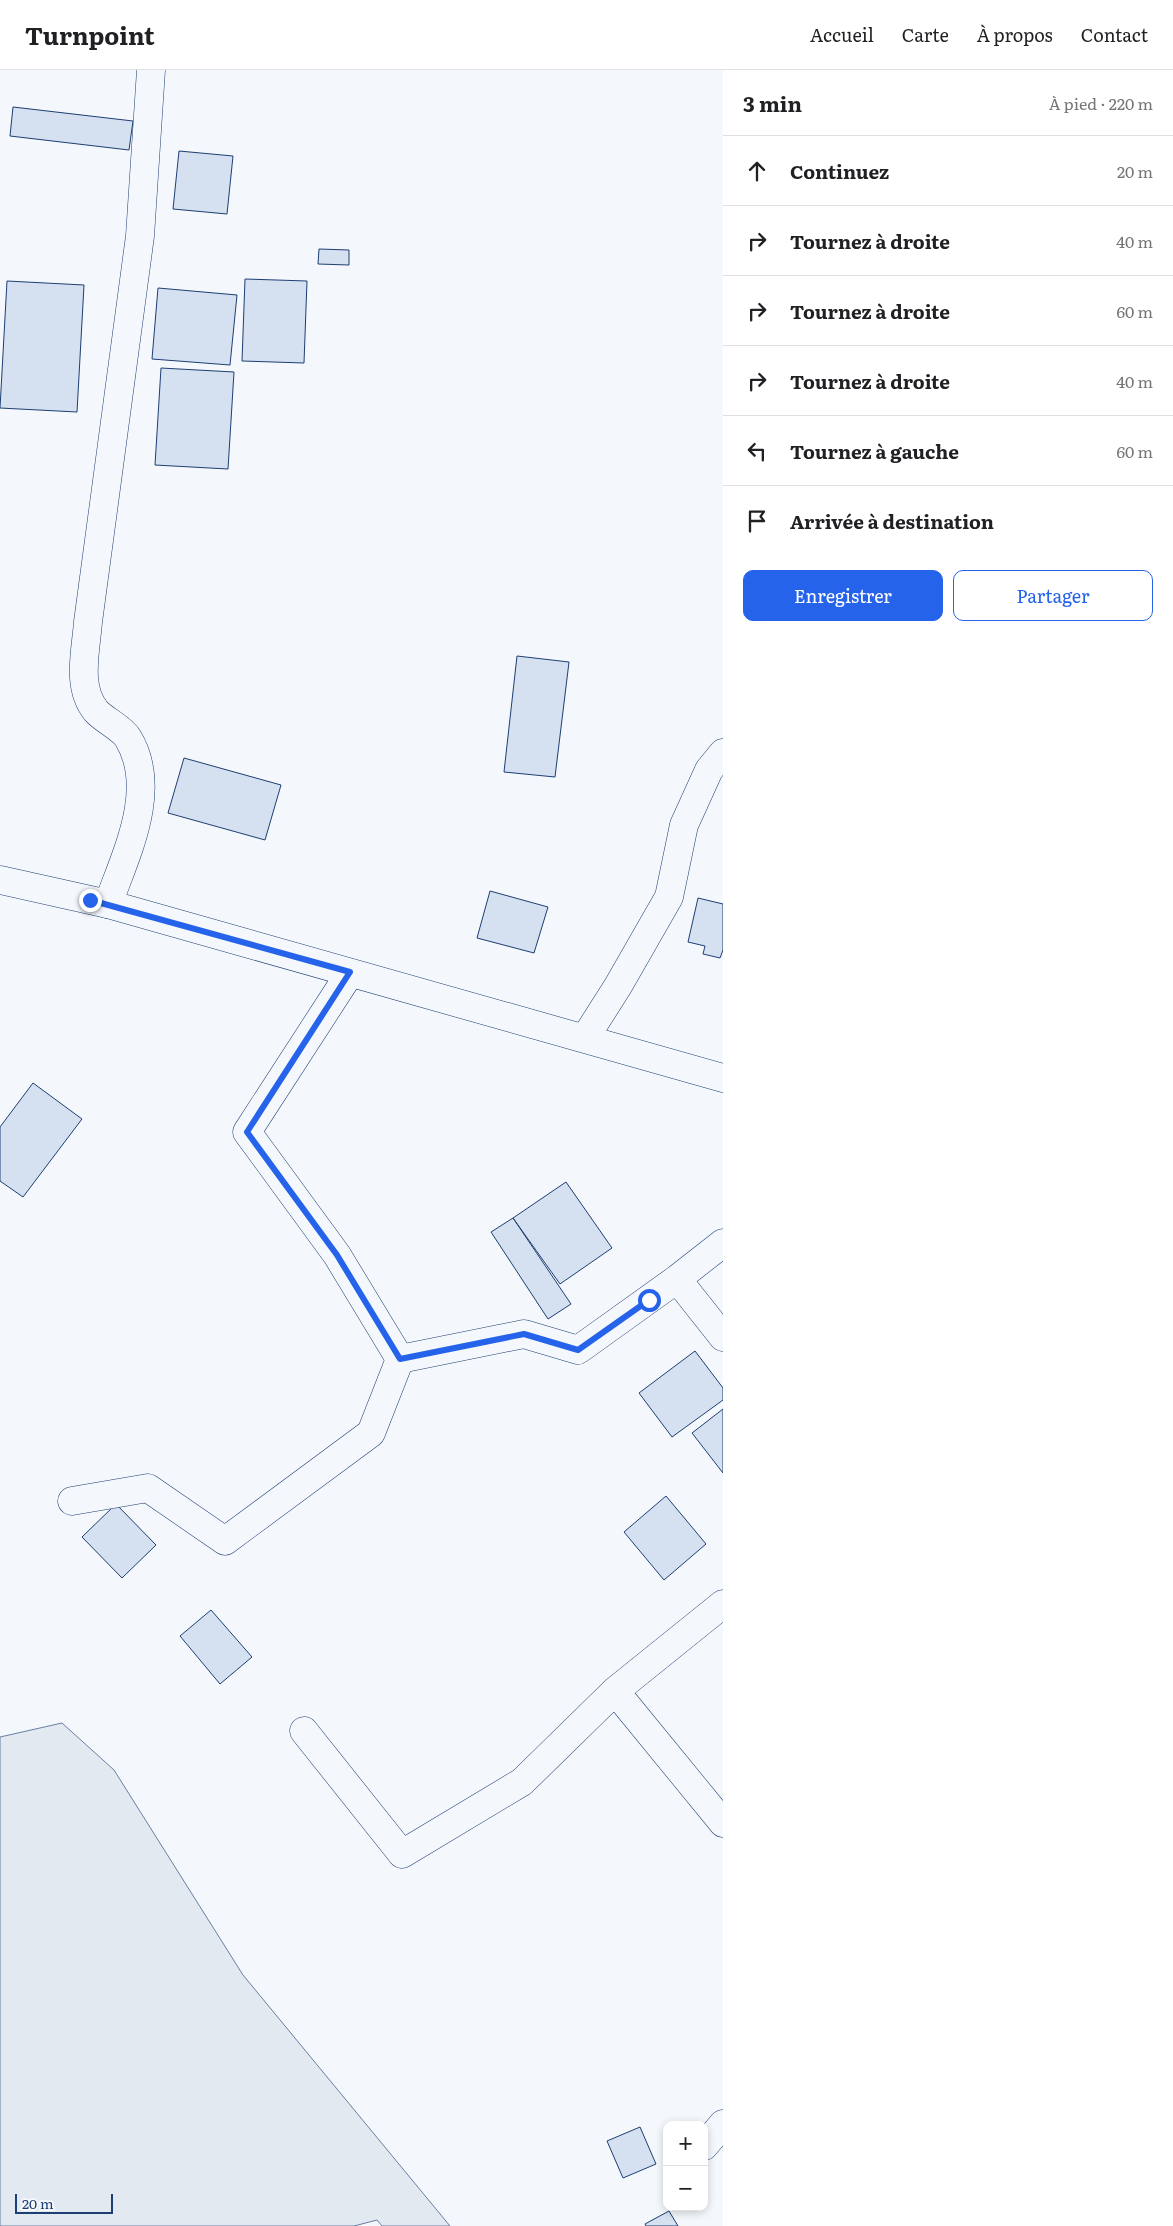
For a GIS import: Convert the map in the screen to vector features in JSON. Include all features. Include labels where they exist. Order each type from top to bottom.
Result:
[{"type":"street","points":[[108,904],[140,806],[139,769],[128,738],[95,710],[83,681],[88,622],[140,236],[151,70]]},
{"type":"street","points":[[585,1038],[618,986],[669,897],[684,825],[709,770],[723,753]]},
{"type":"street","points":[[0,880],[108,904],[723,1078]]},
{"type":"street","points":[[350,972],[247,1132],[337,1255],[400,1359]]},
{"type":"street","points":[[400,1359],[524,1334],[578,1350],[677,1279],[723,1243]]},
{"type":"street","points":[[677,1279],[723,1337]]},
{"type":"street","points":[[72,1501],[148,1488],[224,1541],[371,1433],[400,1359]]},
{"type":"street","points":[[304,1731],[402,1854],[522,1782],[615,1690],[723,1604]]},
{"type":"street","points":[[615,1690],[723,1824]]},
{"type":"street","points":[[708,2141],[723,2124]]},
{"type":"shaded area","points":[[62,1723],[114,1770],[243,1975],[450,2226],[382,2226],[377,2220],[354,2226],[0,2226],[0,1737]]},
{"type":"building","points":[[13,107],[133,121],[129,150],[10,136]]},
{"type":"building","points":[[179,151],[233,156],[227,214],[173,209]]},
{"type":"building","points":[[319,249],[349,250],[349,265],[318,264]]},
{"type":"building","points":[[245,279],[307,281],[304,363],[242,361]]},
{"type":"building","points":[[7,281],[84,285],[77,412],[0,408]]},
{"type":"building","points":[[158,288],[237,295],[230,365],[152,359]]},
{"type":"building","points":[[161,368],[234,372],[228,469],[155,465]]},
{"type":"building","points":[[517,656],[569,662],[555,777],[504,772]]},
{"type":"building","points":[[184,758],[281,785],[265,840],[168,813]]},
{"type":"building","points":[[490,891],[548,907],[534,953],[477,938]]},
{"type":"building","points":[[698,898],[723,904],[723,950],[720,958],[703,954],[705,946],[688,942]]},
{"type":"building","points":[[33,1083],[82,1119],[23,1197],[0,1181],[0,1127]]},
{"type":"building","points":[[566,1182],[612,1248],[560,1284],[513,1218]]},
{"type":"building","points":[[513,1218],[571,1304],[548,1319],[491,1232]]},
{"type":"building","points":[[695,1351],[723,1388],[723,1400],[672,1437],[639,1393]]},
{"type":"building","points":[[723,1409],[723,1473],[692,1433]]},
{"type":"building","points":[[666,1496],[706,1544],[664,1580],[624,1532]]},
{"type":"building","points":[[116,1504],[156,1545],[122,1578],[82,1537]]},
{"type":"building","points":[[211,1610],[252,1657],[220,1684],[180,1636]]},
{"type":"building","points":[[640,2127],[656,2164],[623,2178],[607,2141]]},
{"type":"building","points":[[669,2211],[678,2226],[646,2226],[645,2224]]},
{"type":"route","points":[[90,900],[350,972],[247,1132],[337,1255],[400,1359],[524,1334],[578,1350],[649,1300]]}]
